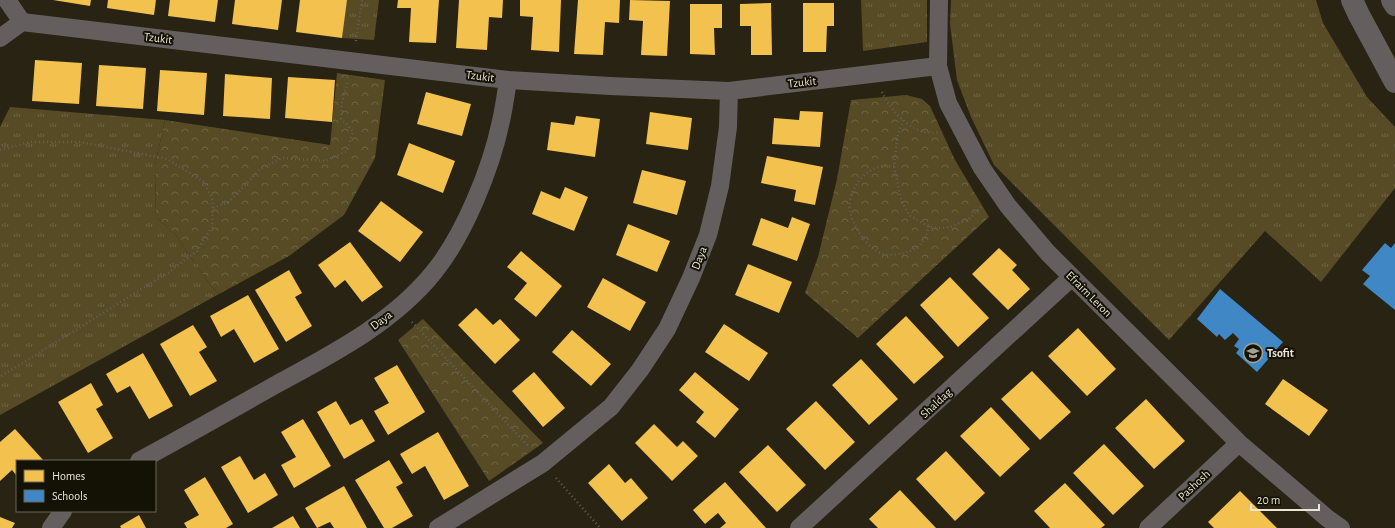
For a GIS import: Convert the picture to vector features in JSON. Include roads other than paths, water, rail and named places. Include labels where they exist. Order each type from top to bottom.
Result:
[{"type":"street","points":[[0,38],[22,22],[7,0]]},
{"type":"street","name":"Efraim Leron","points":[[939,0],[938,66],[948,103],[982,168],[1008,206],[1048,253],[1239,443],[1327,518],[1341,528]]},
{"type":"street","points":[[1352,0],[1395,82]]},
{"type":"street","points":[[1392,0],[1395,5]]},
{"type":"street","name":"Tzukit","points":[[22,22],[508,80],[729,91],[938,66]]},
{"type":"street","name":"Daya","points":[[141,460],[338,350],[378,324],[407,300],[434,272],[457,238],[475,199],[490,161],[501,122],[508,80]]},
{"type":"street","name":"Daya","points":[[438,528],[543,463],[611,407],[640,370],[667,329],[691,278],[708,235],[720,186],[728,127],[729,91]]},
{"type":"street","name":"Shaldag","points":[[800,528],[1072,277]]},
{"type":"street","name":"Pashosh","points":[[1148,528],[1239,443]]},
{"type":"street","points":[[52,528],[63,512]]},
{"type":"place","name":"Tsofit","points":[[1253,353]]}]
